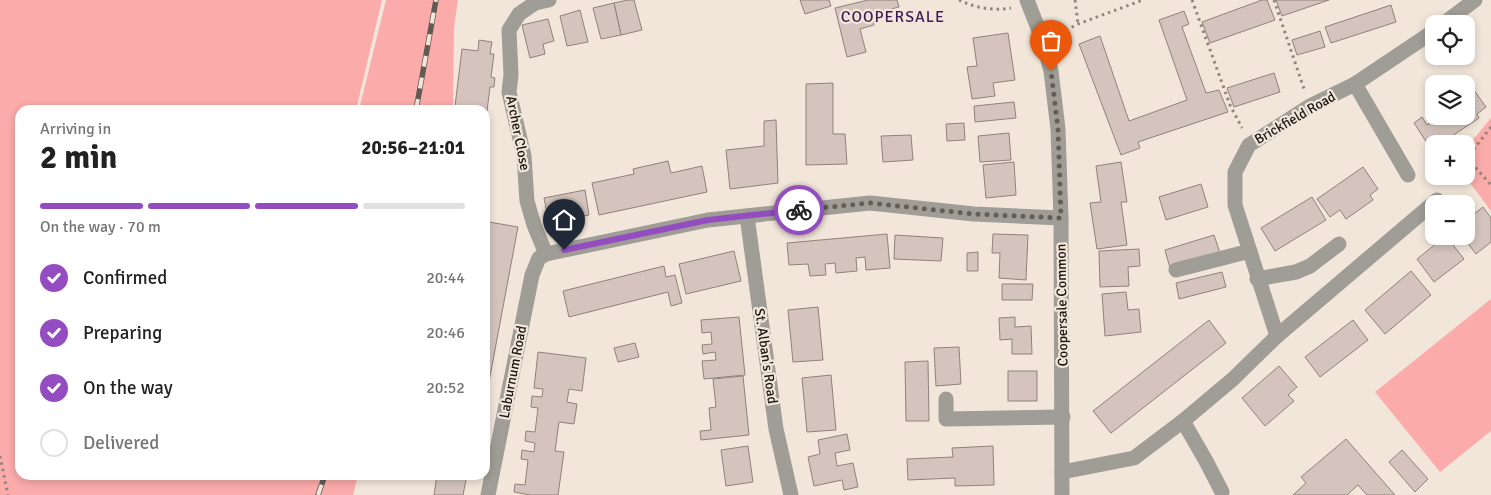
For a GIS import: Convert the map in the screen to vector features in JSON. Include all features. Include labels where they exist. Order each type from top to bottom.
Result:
[{"type":"street","name":"Archer Close","points":[[546,254],[534,225],[527,201],[524,156],[509,92],[512,75],[509,30],[519,14],[535,3],[549,0]]},
{"type":"street","name":"Coopersale Common","points":[[1028,2],[1043,41],[1051,71],[1058,129],[1061,218],[1062,495]]},
{"type":"street","points":[[1454,15],[1468,2]]},
{"type":"street","name":"Brickfield Road","points":[[1277,336],[1235,205],[1235,172],[1250,145],[1310,106],[1355,84],[1425,37]]},
{"type":"street","points":[[1355,84],[1408,175]]},
{"type":"street","points":[[546,254],[708,220],[870,203],[974,214],[1061,218]]},
{"type":"street","points":[[1062,472],[1134,458],[1232,379],[1277,336],[1425,210]]},
{"type":"street","name":"St. Alban's Road","points":[[747,216],[776,429],[792,495]]},
{"type":"street","points":[[1257,278],[1296,272],[1310,266],[1339,244]]},
{"type":"street","points":[[1176,270],[1250,251]]},
{"type":"street","name":"Laburnum Road","points":[[488,495],[532,275],[539,258],[546,254]]},
{"type":"street","points":[[946,399],[946,419],[1063,417]]},
{"type":"street","points":[[1182,421],[1222,492]]},
{"type":"path","points":[[959,0],[968,5],[997,10],[1028,2]]},
{"type":"path","points":[[1075,0],[1078,24]]},
{"type":"path","points":[[1043,41],[1078,24],[1142,0]]},
{"type":"path","points":[[1192,0],[1230,106],[1250,145]]},
{"type":"path","points":[[1274,0],[1310,106]]},
{"type":"path","points":[[1491,127],[1467,158],[1491,185]]},
{"type":"path","points":[[0,456],[8,495]]},
{"type":"shaded area","points":[[0,0],[382,0],[357,105],[15,105],[15,480],[357,480],[353,495],[0,495]]},
{"type":"shaded area","points":[[386,0],[458,0],[454,27],[453,105],[360,105]]},
{"type":"shaded area","points":[[1491,118],[1491,211],[1472,185],[1475,185],[1475,137]]},
{"type":"shaded area","points":[[1491,299],[1491,431],[1440,472],[1375,392]]},
{"type":"building","points":[[634,0],[642,30],[621,35],[614,3]]},
{"type":"building","points":[[800,0],[829,0],[831,6],[805,14]]},
{"type":"building","points":[[868,0],[897,0],[899,7],[871,14],[874,25],[860,29],[866,52],[847,57],[835,8]]},
{"type":"building","points":[[1262,0],[1267,0],[1275,20],[1210,43],[1202,22]]},
{"type":"building","points":[[1276,0],[1329,0],[1282,16]]},
{"type":"building","points":[[614,3],[621,35],[601,39],[593,8]]},
{"type":"building","points":[[1391,5],[1396,22],[1331,43],[1325,27]]},
{"type":"building","points":[[580,10],[588,42],[567,46],[560,16]]},
{"type":"building","points":[[1184,11],[1189,24],[1182,27],[1206,93],[1219,90],[1228,112],[1138,142],[1140,148],[1121,155],[1079,44],[1100,36],[1129,121],[1187,100],[1159,20]]},
{"type":"building","points":[[548,19],[554,41],[543,44],[545,54],[530,58],[522,25]]},
{"type":"building","points":[[1320,31],[1325,47],[1297,55],[1292,40]]},
{"type":"building","points":[[1008,33],[1015,80],[993,83],[995,96],[972,99],[967,67],[977,66],[973,38]]},
{"type":"building","points":[[479,40],[492,42],[490,54],[494,54],[491,77],[495,78],[494,87],[490,87],[488,105],[455,105],[462,49],[478,51]]},
{"type":"building","points":[[1274,73],[1280,92],[1234,107],[1227,88]]},
{"type":"building","points":[[833,83],[833,134],[845,134],[847,164],[806,165],[806,84]]},
{"type":"building","points":[[1475,92],[1486,107],[1477,114],[1479,118],[1475,121]]},
{"type":"building","points":[[1014,102],[1016,118],[975,122],[974,106]]},
{"type":"building","points":[[1422,117],[1425,125],[1468,125],[1454,135],[1425,135],[1425,140],[1414,123]]},
{"type":"building","points":[[776,120],[778,183],[730,189],[726,150],[764,146],[764,121]]},
{"type":"building","points":[[964,123],[965,140],[947,141],[946,124]]},
{"type":"building","points":[[1009,133],[1011,160],[980,162],[978,136]]},
{"type":"building","points":[[911,135],[913,160],[883,162],[881,136]]},
{"type":"building","points":[[668,161],[671,173],[702,166],[707,192],[599,215],[592,183],[634,174],[633,169]]},
{"type":"building","points":[[1014,162],[1016,195],[986,198],[983,165]]},
{"type":"building","points":[[1121,162],[1127,202],[1121,202],[1127,245],[1097,249],[1090,203],[1101,202],[1096,166]]},
{"type":"building","points":[[1363,167],[1378,189],[1370,195],[1373,200],[1346,219],[1340,210],[1330,217],[1317,199]]},
{"type":"building","points":[[1201,184],[1208,207],[1166,220],[1159,197]]},
{"type":"building","points":[[585,190],[589,215],[549,223],[544,198]]},
{"type":"building","points":[[1312,197],[1326,220],[1275,251],[1261,228]]},
{"type":"building","points":[[1483,207],[1491,218],[1491,242],[1476,254],[1469,245],[1475,245],[1475,213]]},
{"type":"building","points":[[490,222],[518,227],[490,376]]},
{"type":"building","points":[[887,234],[890,268],[866,270],[865,257],[856,258],[857,271],[836,273],[835,263],[825,264],[826,275],[810,276],[808,264],[789,265],[787,243]]},
{"type":"building","points":[[993,234],[1028,235],[1026,280],[999,278],[1000,253],[992,253]]},
{"type":"building","points":[[895,235],[943,238],[941,261],[894,259]]},
{"type":"building","points":[[1214,235],[1220,253],[1170,268],[1165,250]]},
{"type":"building","points":[[1435,245],[1453,245],[1464,259],[1434,282],[1417,259]]},
{"type":"building","points":[[1139,249],[1140,266],[1128,267],[1129,286],[1100,287],[1099,251]]},
{"type":"building","points":[[734,251],[741,281],[686,294],[679,264]]},
{"type":"building","points":[[978,252],[978,271],[967,271],[967,253]]},
{"type":"building","points":[[664,266],[666,277],[675,275],[682,303],[671,306],[668,292],[569,317],[563,291]]},
{"type":"building","points":[[1411,271],[1431,295],[1385,334],[1365,310]]},
{"type":"building","points":[[1222,272],[1226,287],[1179,299],[1176,283]]},
{"type":"building","points":[[1002,284],[1033,284],[1032,300],[1002,300]]},
{"type":"building","points":[[1126,292],[1128,310],[1139,309],[1141,332],[1105,336],[1102,294]]},
{"type":"building","points":[[818,307],[823,360],[793,362],[788,310]]},
{"type":"building","points":[[739,317],[745,375],[704,379],[702,361],[716,360],[715,352],[703,354],[702,345],[712,344],[711,332],[702,333],[701,320]]},
{"type":"building","points":[[1015,317],[1015,327],[1031,326],[1032,354],[1012,354],[1012,339],[1000,340],[999,318]]},
{"type":"building","points":[[1209,320],[1226,343],[1111,433],[1093,411]]},
{"type":"building","points":[[1353,320],[1368,340],[1320,377],[1305,357]]},
{"type":"building","points":[[635,343],[639,357],[618,362],[614,348]]},
{"type":"building","points":[[959,347],[961,384],[936,386],[934,348]]},
{"type":"building","points":[[538,352],[586,358],[582,391],[569,389],[567,402],[577,404],[574,424],[559,422],[555,451],[564,452],[558,495],[530,495],[514,492],[515,484],[525,485],[528,460],[521,459],[522,450],[534,452],[535,443],[525,441],[526,431],[535,432],[538,408],[531,407],[532,396],[542,397],[543,389],[534,388]]},
{"type":"building","points":[[928,361],[929,421],[906,421],[905,362]]},
{"type":"building","points":[[1279,366],[1297,387],[1288,395],[1294,401],[1265,426],[1242,398]]},
{"type":"building","points":[[1008,371],[1037,371],[1037,401],[1008,401]]},
{"type":"building","points":[[831,375],[836,430],[807,432],[802,378]]},
{"type":"building","points":[[743,376],[749,435],[701,440],[700,431],[711,430],[709,408],[716,407],[713,379]]},
{"type":"building","points":[[847,434],[850,450],[835,453],[837,466],[853,463],[858,487],[844,490],[842,480],[814,486],[808,457],[820,454],[818,440]]},
{"type":"building","points":[[1346,439],[1395,495],[1367,495],[1358,485],[1347,495],[1293,495],[1306,483],[1301,477]]},
{"type":"building","points":[[748,446],[753,482],[726,486],[721,450]]},
{"type":"building","points":[[993,446],[994,485],[955,486],[955,478],[908,480],[907,459],[953,457],[952,448]]},
{"type":"building","points":[[1402,450],[1428,479],[1415,492],[1389,462]]},
{"type":"building","points":[[436,480],[466,480],[463,495],[434,495]]},
{"type":"railway","points":[[417,105],[436,0]]},
{"type":"railway","points":[[318,495],[323,480]]},
{"type":"way so far","points":[[799,210],[870,203],[974,214],[1061,218],[1058,129],[1051,71]]},
{"type":"district","name":"COOPERSALE","points":[[893,17]]},
{"type":"route","points":[[564,250],[708,220],[799,210]]}]
